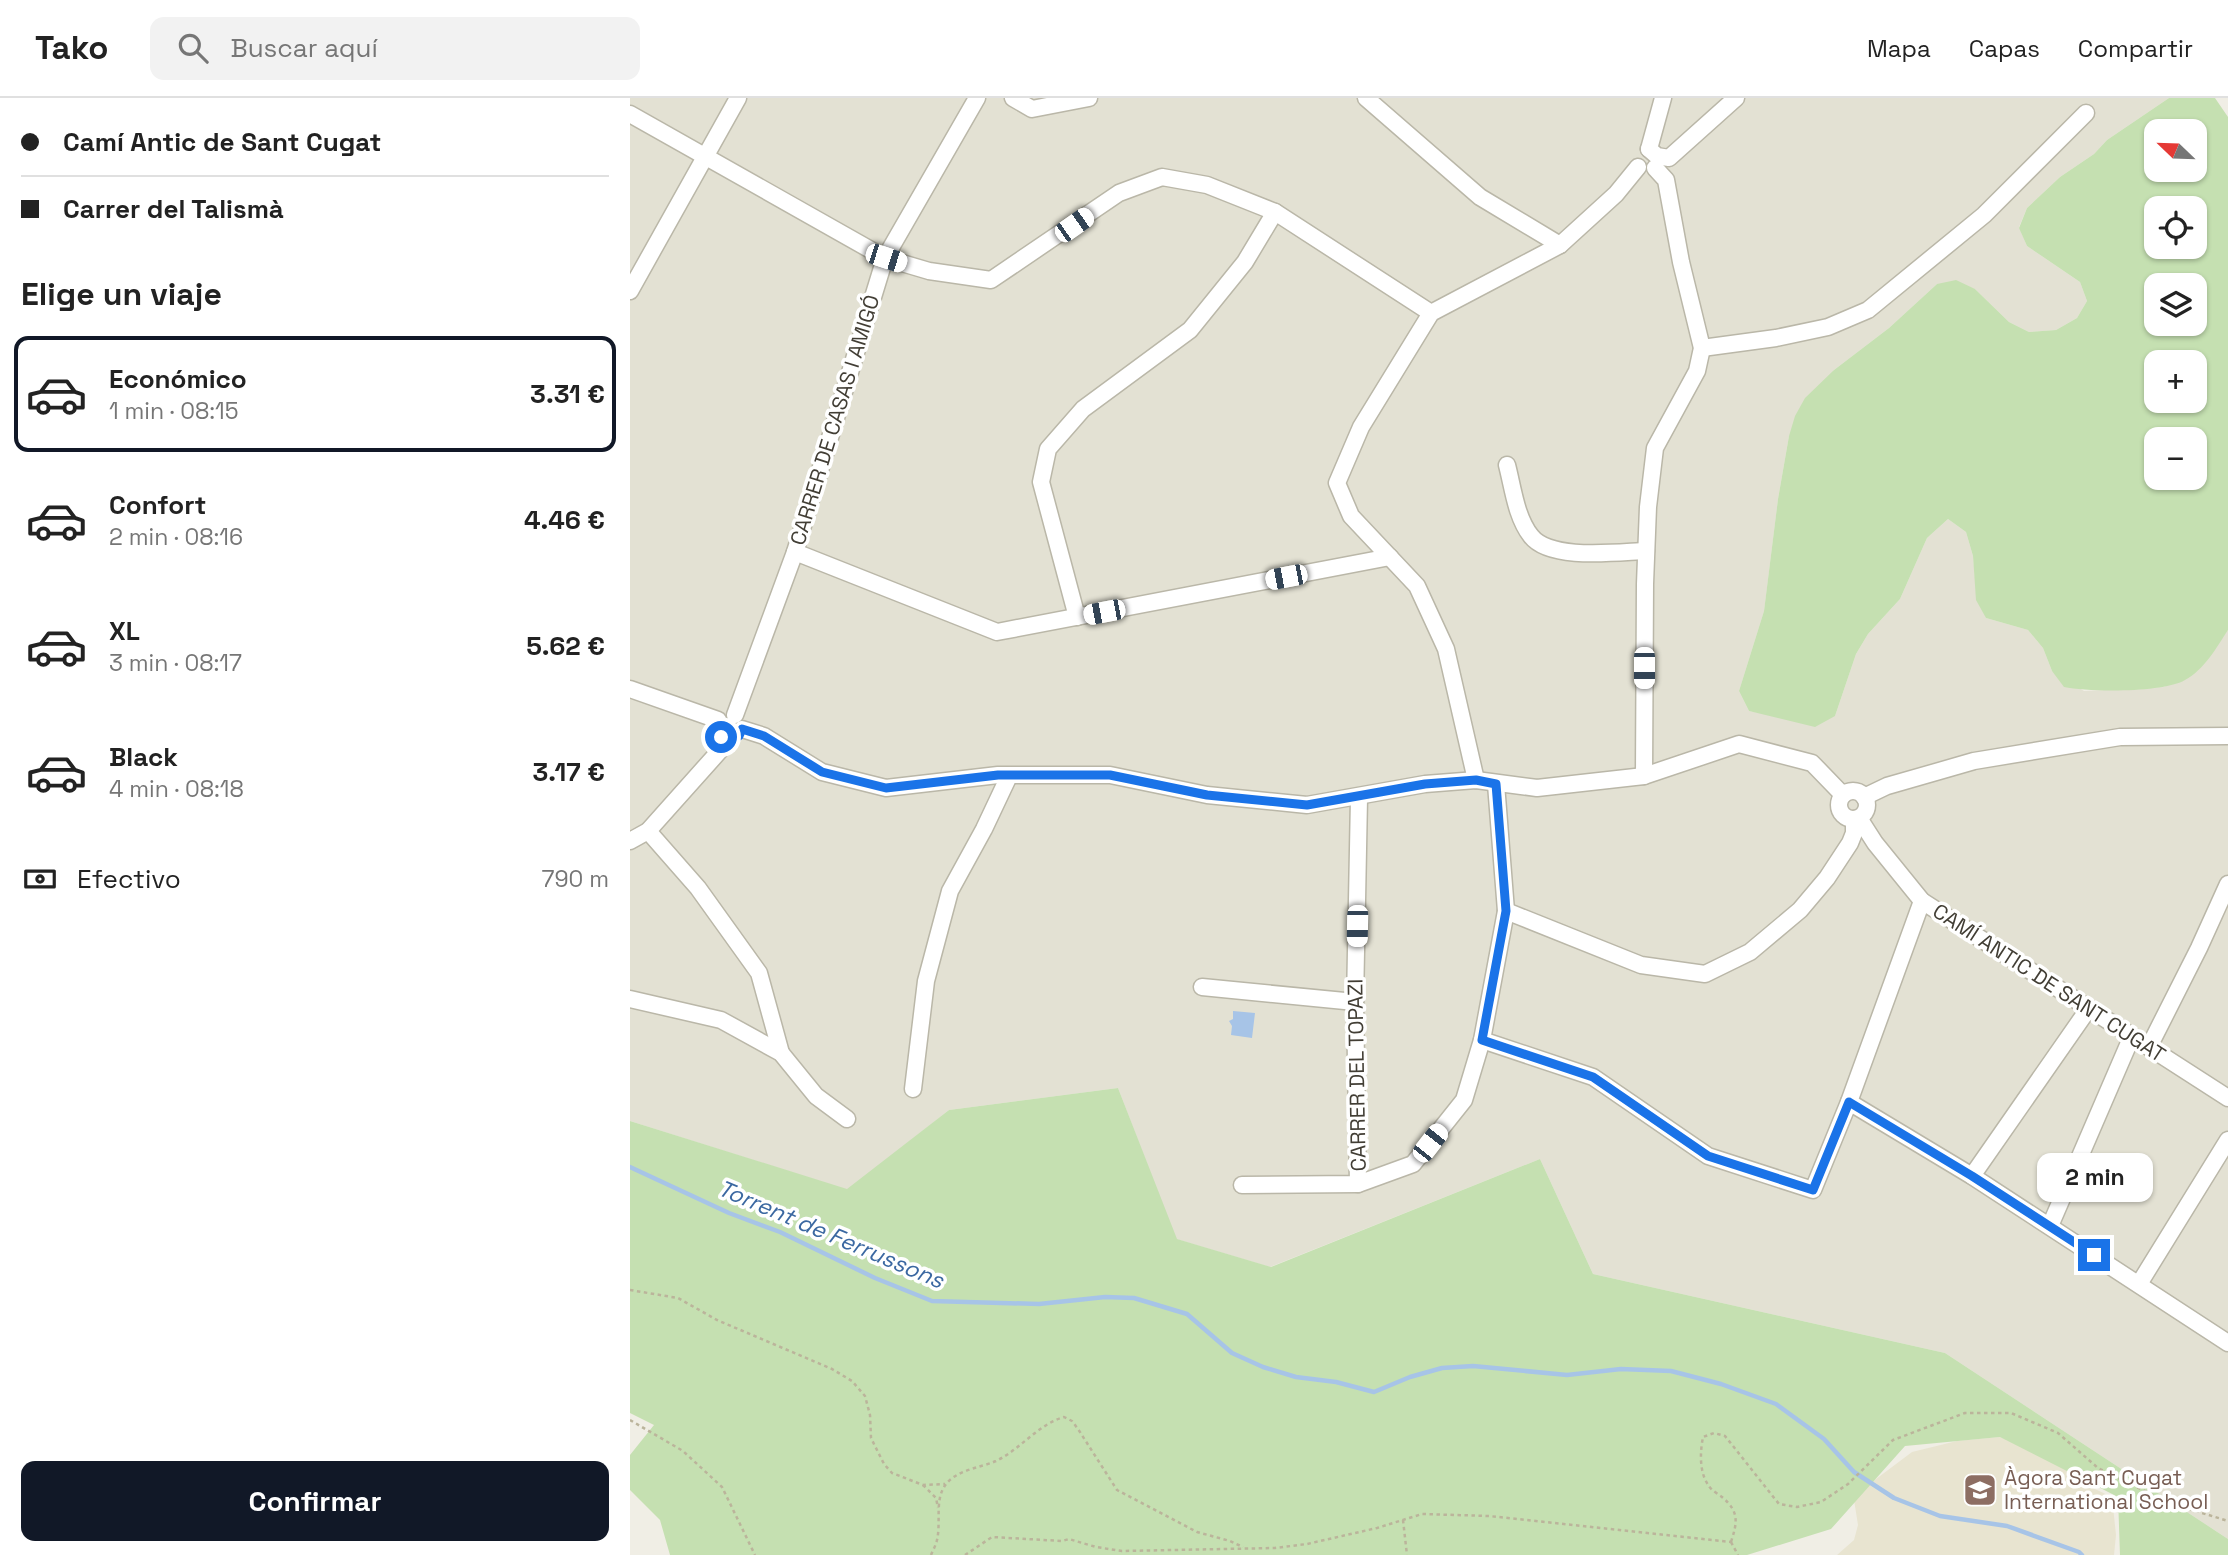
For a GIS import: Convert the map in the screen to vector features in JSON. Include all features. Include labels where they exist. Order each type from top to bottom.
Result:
[{"type":"street","points":[[630,291],[738,98]]},
{"type":"street","name":"CARRER DE CASAS I AMIGÓ","points":[[739,722],[886,258],[977,98]]},
{"type":"street","points":[[1013,98],[1032,109],[1089,98]]},
{"type":"street","points":[[1366,98],[1480,197],[1560,245]]},
{"type":"street","points":[[1476,780],[1446,649],[1417,586],[1351,516],[1337,483],[1361,427],[1431,313],[1560,245],[1616,194],[1638,167],[1647,172],[1653,158],[1663,98]]},
{"type":"street","points":[[1653,158],[1670,158],[1736,98]]},
{"type":"street","points":[[1702,348],[1776,338],[1828,327],[1868,310],[1983,215],[2086,113]]},
{"type":"street","points":[[630,114],[886,258],[929,271],[991,280],[1119,193],[1162,177],[1207,185],[1275,212],[1431,313]]},
{"type":"street","points":[[1644,776],[1646,551],[1655,448],[1697,371],[1702,348],[1681,261],[1668,189],[1653,158]]},
{"type":"street","points":[[1077,617],[1041,482],[1048,449],[1083,409],[1190,330],[1245,262],[1275,212]]},
{"type":"street","points":[[1507,465],[1517,506],[1532,538],[1557,551],[1646,551]]},
{"type":"street","points":[[795,552],[997,632],[1390,557]]},
{"type":"street","points":[[630,689],[718,720]]},
{"type":"street","points":[[726,739],[717,730],[718,720],[726,714],[822,772],[886,788],[1009,776],[1110,775],[1207,795],[1307,805],[1425,784],[1476,780],[1537,788],[1644,776],[1739,744],[1812,763],[1843,795]]},
{"type":"street","points":[[726,739],[736,738],[739,722]]},
{"type":"street","points":[[1864,797],[1897,783],[1988,758],[2120,737],[2228,736]]},
{"type":"street","points":[[630,841],[648,831],[723,747],[726,739]]},
{"type":"street","points":[[913,1088],[926,981],[950,891],[1009,776]]},
{"type":"street","points":[[1242,1185],[1358,1184],[1413,1164],[1464,1100],[1482,1040],[1506,911],[1496,784]]},
{"type":"street","points":[[1506,911],[1641,965],[1705,974],[1750,952],[1800,910],[1827,878],[1850,842],[1857,818],[1867,807],[1864,797],[1853,791],[1843,795],[1840,810],[1844,816],[1857,818]]},
{"type":"street","name":"CARRER DEL TOPAZI","points":[[1358,1184],[1355,1002],[1359,797]]},
{"type":"street","name":"CAMÍ ANTIC DE SANT CUGAT","points":[[1857,818],[1922,901],[2228,1098]]},
{"type":"street","points":[[648,831],[698,888],[759,973],[781,1053]]},
{"type":"street","points":[[2149,1046],[2228,884]]},
{"type":"street","points":[[1482,1040],[1593,1077],[1708,1156],[1813,1190],[1849,1102],[1922,901]]},
{"type":"street","points":[[1202,987],[1355,1002]]},
{"type":"street","points":[[630,999],[721,1020],[781,1053],[816,1097],[848,1119]]},
{"type":"street","points":[[1972,1176],[2089,1008]]},
{"type":"street","points":[[2050,1226],[2132,1036]]},
{"type":"street","points":[[1849,1102],[1972,1176],[2228,1343]]},
{"type":"street","points":[[2139,1284],[2228,1140]]},
{"type":"path","points":[[630,1290],[678,1298],[717,1320],[832,1369],[852,1381],[865,1396],[870,1415],[871,1438],[884,1464],[892,1473],[923,1485],[945,1484]]},
{"type":"path","points":[[1738,1555],[1731,1542],[1737,1524],[1735,1514],[1728,1502],[1709,1486],[1701,1466],[1700,1449],[1703,1437],[1714,1433],[1725,1436],[1779,1504],[1797,1507],[1821,1502],[1848,1484],[1893,1440],[1965,1413],[2011,1413],[2058,1433],[2098,1468],[2167,1502],[2228,1521]]},
{"type":"path","points":[[931,1555],[937,1540],[941,1494],[945,1484],[959,1474],[996,1461],[1052,1421],[1063,1417],[1072,1421],[1078,1429],[1117,1490],[1197,1532],[1246,1548]]},
{"type":"path","points":[[630,1420],[683,1451],[722,1487],[755,1555]]},
{"type":"path","points":[[923,1485],[936,1498],[939,1511]]},
{"type":"path","points":[[965,1555],[992,1537],[1062,1541],[1069,1539],[1122,1551],[1307,1544],[1422,1514],[1489,1516],[1731,1542]]},
{"type":"path","points":[[1403,1520],[1407,1555]]},
{"type":"shaded area","points":[[630,98],[2169,98],[2107,140],[2094,154],[2060,177],[2027,208],[2019,227],[2027,246],[2080,282],[2087,301],[2077,318],[2056,330],[2029,332],[2009,322],[1975,289],[1937,284],[1889,328],[1834,370],[1789,436],[1764,611],[1739,691],[1749,711],[1770,715],[1835,716],[1856,654],[1868,634],[1900,599],[1927,538],[1948,519],[1966,532],[1986,618],[2028,630],[2043,648],[2052,671],[2084,691],[2164,687],[2201,667],[2228,630],[2228,1539],[1945,1353],[1593,1274],[1540,1159],[1270,1267],[1176,1239],[1118,1088],[949,1110],[848,1190],[630,1121]]},
{"type":"shaded area","name":"Àgora Sant Cugat International School","points":[[2000,1437],[2078,1458],[2067,1476],[2112,1497],[2116,1535],[2114,1555],[1837,1555],[1854,1540],[1858,1525],[1854,1500],[1872,1482],[1912,1452],[1957,1441]]},
{"type":"green space","points":[[2169,98],[2215,98],[2228,117],[2228,630],[2210,658],[2192,676],[2175,684],[2126,690],[2064,687],[2052,671],[2043,648],[2028,630],[1986,618],[1976,600],[1973,556],[1966,532],[1948,519],[1927,538],[1900,599],[1868,634],[1856,654],[1835,716],[1815,727],[1749,711],[1739,691],[1764,611],[1789,436],[1795,416],[1805,398],[1834,370],[1889,328],[1937,284],[1956,280],[1975,289],[2009,322],[2029,332],[2056,330],[2077,318],[2087,301],[2080,282],[2027,246],[2019,228],[2027,208],[2060,177],[2094,154],[2107,140]]},
{"type":"green space","points":[[1118,1088],[1177,1239],[1271,1267],[1540,1159],[1593,1274],[1945,1353],[2228,1539],[2228,1555],[2120,1555],[2118,1497],[2000,1437],[1905,1446],[1831,1529],[1747,1555],[670,1555],[660,1520],[630,1490],[630,1455],[654,1425],[630,1413],[630,1121],[847,1189],[949,1110]]},
{"type":"water","points":[[1233,1011],[1255,1013],[1252,1038],[1231,1035],[1232,1026],[1229,1021],[1233,1019]]},
{"type":"waterway","name":"Torrent de Ferrussons","points":[[630,1167],[932,1301],[1039,1304],[1105,1297],[1134,1298],[1187,1314],[1232,1353],[1263,1367],[1296,1377],[1336,1382],[1374,1392],[1410,1377],[1442,1368],[1473,1366],[1567,1375],[1621,1369],[1671,1371],[1721,1384],[1776,1404],[1824,1439],[1854,1472],[1894,1498],[1940,1516],[2007,1526],[2082,1555]]},
{"type":"place","name":"Àgora Sant Cugat International School","points":[[1980,1490]]},
{"type":"route","points":[[721,737],[734,739],[742,729],[764,736],[822,772],[886,788],[998,775],[1110,775],[1207,795],[1307,805],[1425,784],[1476,780],[1496,784],[1506,911],[1482,1040],[1593,1077],[1708,1156],[1813,1190],[1849,1102],[1972,1176],[2094,1255]]}]
